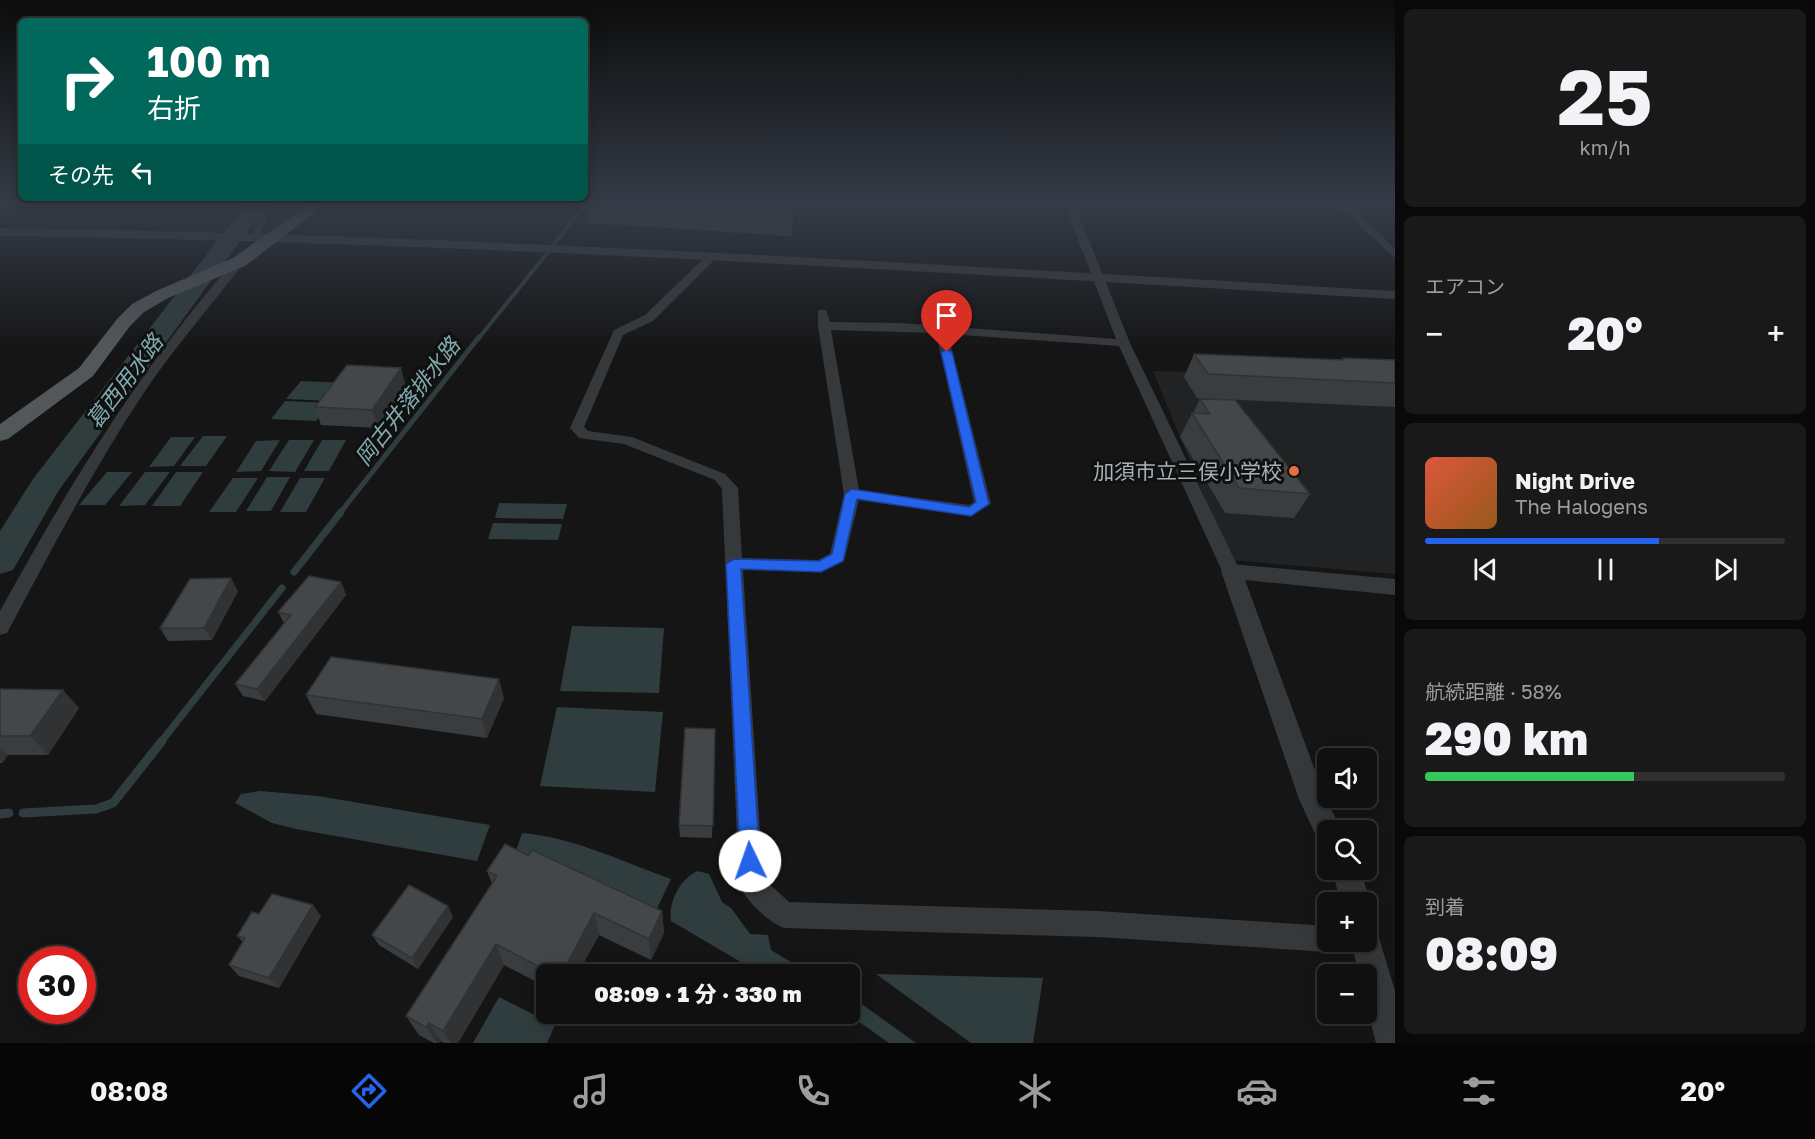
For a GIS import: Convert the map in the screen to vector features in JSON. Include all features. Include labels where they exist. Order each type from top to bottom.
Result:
[{"type":"main road","points":[[1,433],[95,364],[127,318],[174,288],[233,264],[245,254]]},
{"type":"street","points":[[657,254],[1395,295]]},
{"type":"street","points":[[1089,254],[1124,343],[1231,571],[1308,789],[1323,820]]},
{"type":"street","points":[[711,256],[649,318],[618,333],[577,428],[584,435],[627,440],[720,477],[730,488],[751,884],[784,915],[1097,924],[1317,938]]},
{"type":"street","points":[[0,628],[69,501],[159,360],[233,264]]},
{"type":"street","points":[[734,564],[821,566],[838,557],[852,494],[823,320],[1124,343]]},
{"type":"street","points":[[852,494],[971,511],[983,504],[941,330]]},
{"type":"street","points":[[1231,571],[1395,587]]},
{"type":"street","points":[[1369,952],[1393,1043]]},
{"type":"shaded area","name":"加須市立三俣小学校","points":[[1153,371],[1264,374],[1395,382],[1395,574],[1230,560]]},
{"type":"shaded area","points":[[301,381],[345,383],[332,401],[286,399]]},
{"type":"shaded area","points":[[285,401],[329,403],[316,421],[271,419]]},
{"type":"shaded area","points":[[203,436],[227,436],[206,466],[180,466]]},
{"type":"shaded area","points":[[171,437],[195,437],[174,466],[149,467]]},
{"type":"shaded area","points":[[280,440],[261,471],[236,472],[256,441]]},
{"type":"shaded area","points":[[289,440],[314,440],[295,472],[269,471]]},
{"type":"shaded area","points":[[322,440],[346,440],[329,471],[304,471]]},
{"type":"shaded area","points":[[107,472],[132,472],[105,505],[79,505]]},
{"type":"shaded area","points":[[145,472],[170,472],[145,505],[119,506]]},
{"type":"shaded area","points":[[176,472],[203,472],[180,506],[152,506]]},
{"type":"shaded area","points":[[267,477],[290,477],[271,511],[246,511]]},
{"type":"shaded area","points":[[233,478],[258,478],[236,512],[209,512]]},
{"type":"shaded area","points":[[300,478],[325,478],[306,512],[280,512]]},
{"type":"shaded area","points":[[499,503],[567,504],[563,519],[495,518]]},
{"type":"shaded area","points":[[493,523],[562,524],[558,540],[488,539]]},
{"type":"shaded area","points":[[572,626],[664,628],[659,693],[560,691]]},
{"type":"shaded area","points":[[557,707],[663,712],[655,792],[540,786]]},
{"type":"shaded area","points":[[260,791],[318,796],[490,825],[477,861],[296,829],[272,823],[235,803],[241,794]]},
{"type":"shaded area","points":[[522,833],[560,839],[671,879],[655,913],[513,860]]},
{"type":"shaded area","points":[[698,871],[709,874],[722,902],[731,908],[750,934],[768,935],[771,950],[794,964],[744,964],[671,921],[673,899],[681,885]]},
{"type":"shaded area","points":[[876,974],[1043,978],[1033,1043],[971,1043]]},
{"type":"shaded area","points":[[499,997],[536,1016],[536,1024],[555,1025],[547,1043],[473,1043]]},
{"type":"shaded area","points":[[860,1003],[916,1043],[889,1043],[860,1022]]},
{"type":"building","points":[[1194,354],[1395,360],[1395,383],[1208,374]]},
{"type":"building","points":[[347,365],[401,368],[372,410],[315,407]]},
{"type":"building","points":[[1200,399],[1235,400],[1310,494],[1239,488],[1192,413],[1210,414]]},
{"type":"building","points":[[309,576],[341,582],[257,689],[235,684],[291,615],[278,612]]},
{"type":"building","points":[[231,578],[204,628],[160,628],[190,579]]},
{"type":"building","points":[[331,657],[499,679],[482,719],[306,695]]},
{"type":"building","points":[[0,689],[63,690],[30,736],[0,736]]},
{"type":"building","points":[[685,728],[715,729],[713,826],[679,825]]},
{"type":"building","points":[[505,844],[529,856],[532,850],[662,911],[649,939],[594,913],[567,964],[536,965],[496,944],[443,1031],[429,1023],[426,1027],[406,1016],[497,876],[487,871]]},
{"type":"building","points":[[409,885],[448,906],[412,958],[372,935]]},
{"type":"building","points":[[272,894],[313,905],[269,978],[229,965],[245,938],[237,936],[252,912],[259,914]]},
{"type":"waterway","name":"葛西用水路","points":[[0,561],[45,486],[219,254]]},
{"type":"waterway","name":"岡古井落排水路","points":[[478,339],[547,254]]},
{"type":"waterway","name":"岡古井落排水路","points":[[340,513],[479,337]]},
{"type":"waterway","name":"岡古井落排水路","points":[[294,572],[341,512]]},
{"type":"waterway","name":"岡古井落排水路","points":[[161,742],[282,588]]},
{"type":"waterway","name":"岡古井落排水路","points":[[23,813],[96,809],[113,803],[162,741]]},
{"type":"waterway","name":"岡古井落排水路","points":[[0,814],[9,813]]},
{"type":"place","name":"加須市立三俣小学校","points":[[1294,471]]},
{"type":"route","points":[[750,861],[734,564],[821,566],[838,557],[852,494],[971,511],[983,504],[947,352]]}]
